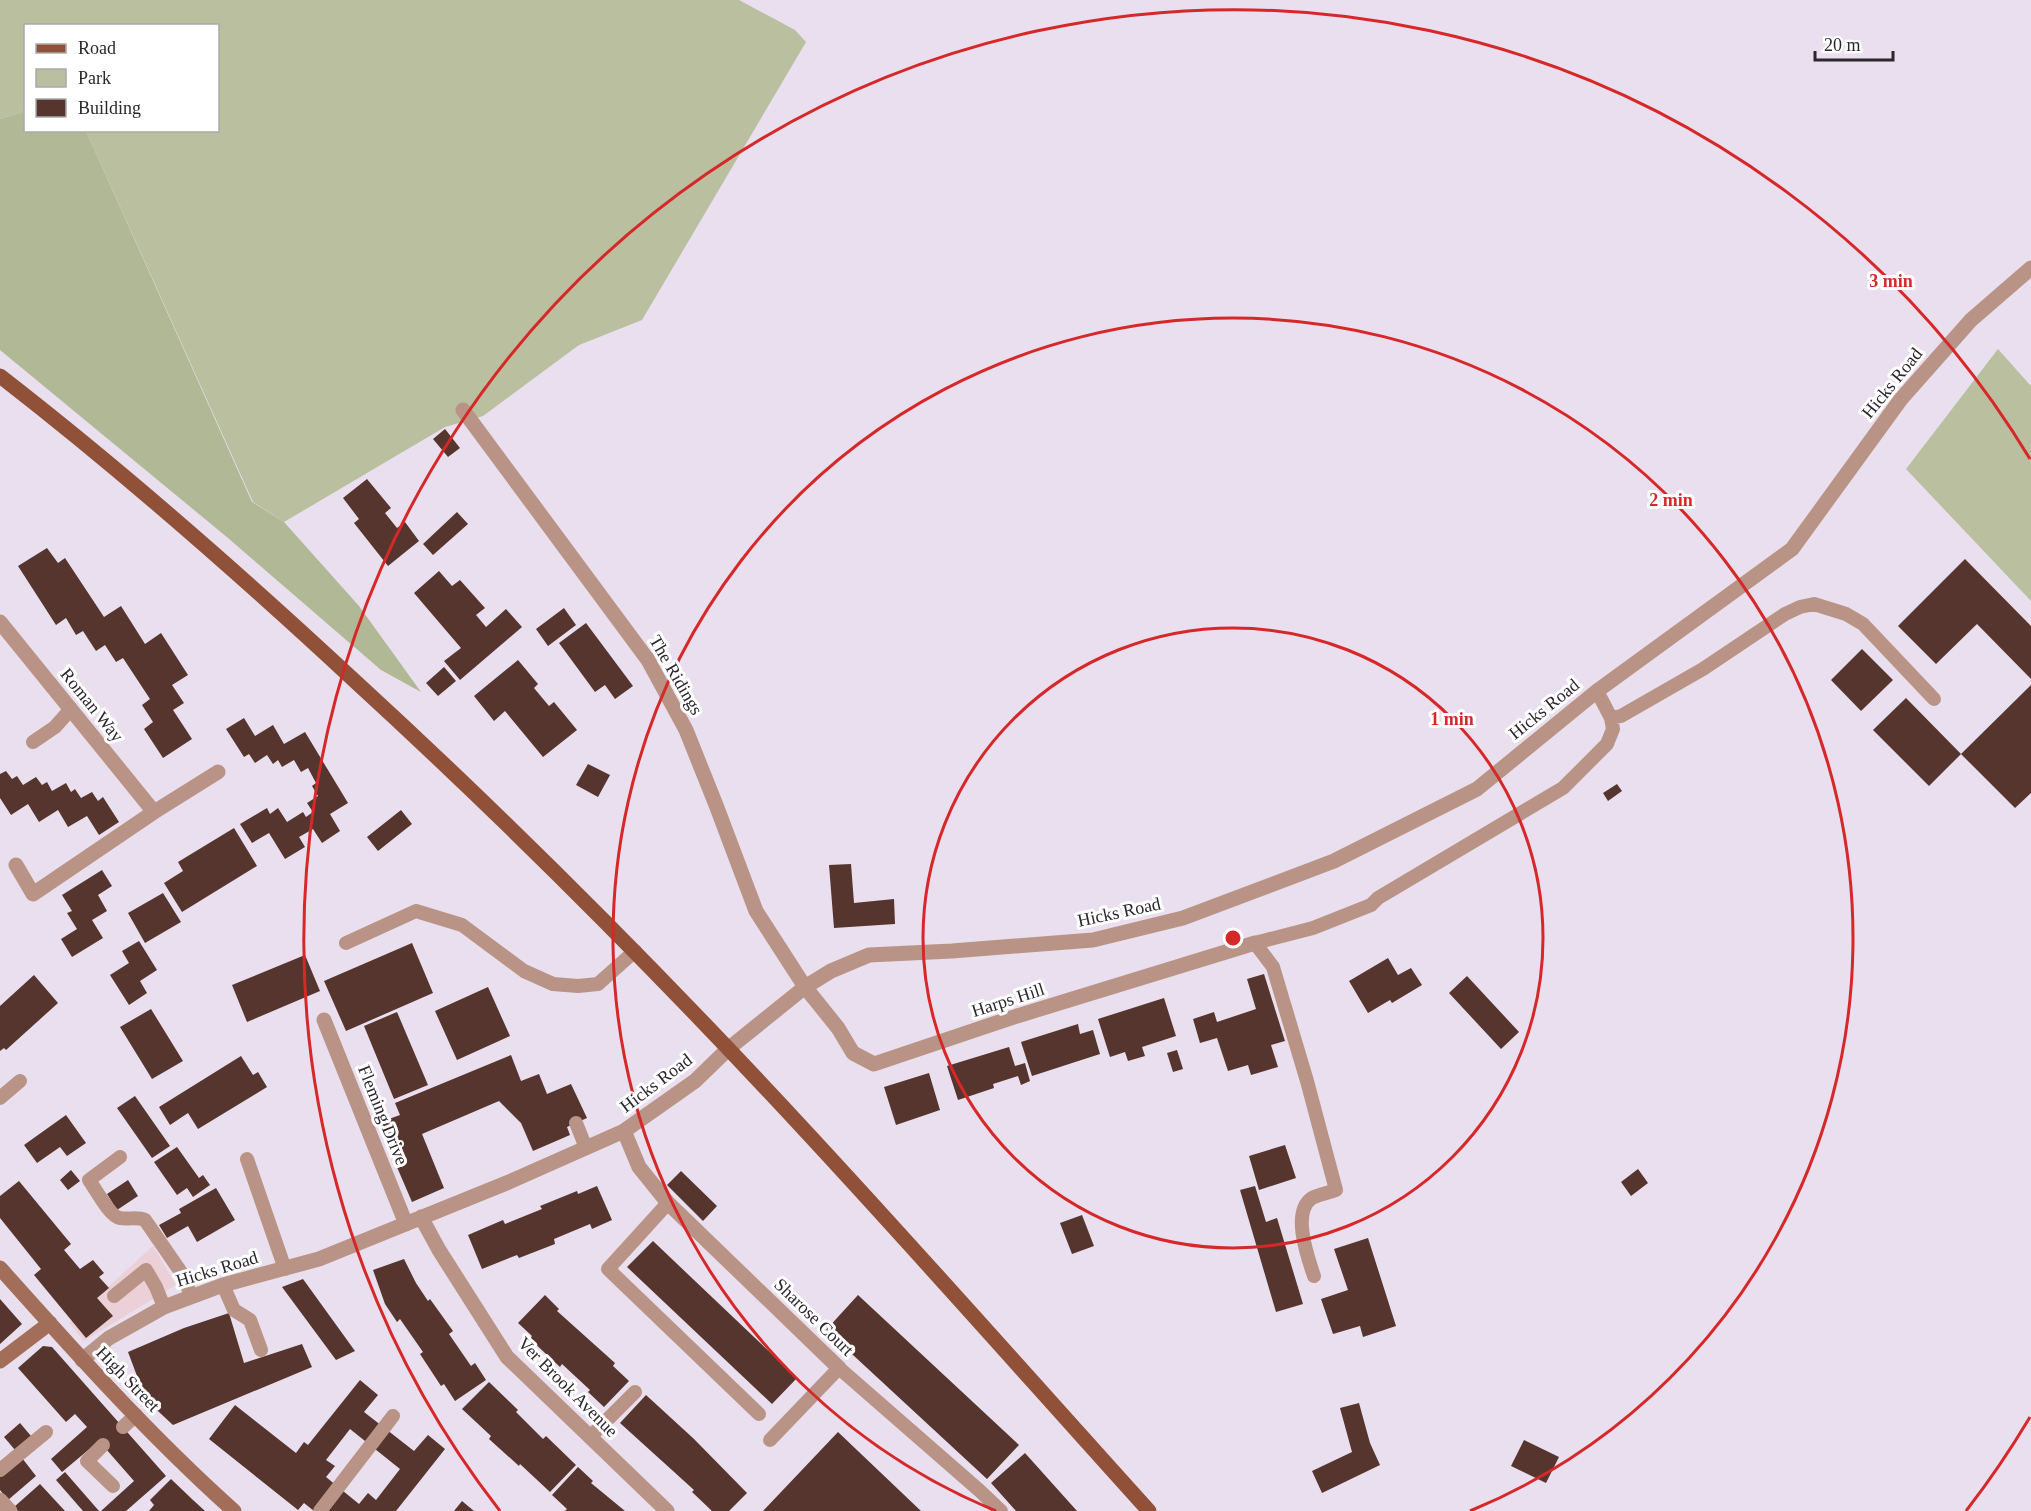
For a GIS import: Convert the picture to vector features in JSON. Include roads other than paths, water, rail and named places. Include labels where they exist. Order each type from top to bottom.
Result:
[{"type":"main road","points":[[0,376],[81,439],[277,608],[458,776],[634,951],[818,1144],[1149,1511]]},
{"type":"street","name":"Hicks Road","points":[[82,1360],[109,1338],[164,1306],[223,1285],[318,1259],[624,1131],[695,1082],[728,1049],[805,987],[831,971],[868,955],[1093,940],[1183,918],[1334,861],[1477,789],[1596,691],[1792,549],[1900,399],[1971,320],[2031,268]]},
{"type":"street","name":"The Ridings","points":[[463,410],[648,660],[686,730],[756,911],[805,987]]},
{"type":"street","name":"Roman Way","points":[[0,622],[154,812]]},
{"type":"street","points":[[16,865],[33,894],[154,812],[218,772]]},
{"type":"street","name":"Harps Hill","points":[[805,987],[838,1028],[853,1053],[874,1064],[1017,1016],[1255,943]]},
{"type":"street","name":"Fleming Drive","points":[[324,1020],[406,1224]]},
{"type":"street","name":"Sharose Court","points":[[624,1131],[639,1167],[668,1203],[839,1368]]},
{"type":"street","name":"Ver Brook Avenue","points":[[421,1217],[439,1250],[507,1357],[667,1511]]},
{"type":"street","name":"High Street","points":[[0,1268],[82,1360],[234,1511]]},
{"type":"street","points":[[0,1361],[50,1323]]},
{"type":"street","points":[[0,1500],[10,1511]]},
{"type":"lane","points":[[1611,717],[1621,716],[1675,686],[1785,614],[1814,604],[1846,614],[1863,624],[1934,699]]},
{"type":"lane","points":[[1314,1276],[1304,1247],[1302,1225],[1305,1206],[1312,1198],[1336,1190],[1273,967],[1255,943],[1313,928],[1371,905],[1378,898],[1563,788],[1607,744],[1613,729],[1611,717],[1596,691]]},
{"type":"lane","points":[[33,742],[55,727],[71,709]]},
{"type":"lane","points":[[346,944],[416,911],[462,925],[524,971],[553,984],[578,986],[598,984],[634,951]]},
{"type":"lane","points":[[0,1098],[20,1082]]},
{"type":"lane","points":[[576,1123],[586,1148]]},
{"type":"lane","points":[[120,1157],[89,1180],[112,1214],[119,1219],[138,1217],[145,1220],[185,1278],[191,1297]]},
{"type":"lane","points":[[248,1159],[285,1269]]},
{"type":"lane","points":[[668,1203],[608,1269],[759,1414]]},
{"type":"lane","points":[[114,1296],[146,1270],[164,1306]]},
{"type":"lane","points":[[223,1285],[234,1310],[250,1320],[261,1350]]},
{"type":"lane","points":[[770,1440],[839,1368]]},
{"type":"lane","name":"Sharose Court","points":[[839,1368],[1001,1511]]},
{"type":"lane","points":[[590,1437],[635,1392]]},
{"type":"lane","points":[[123,1427],[135,1415]]},
{"type":"lane","points":[[320,1511],[393,1416]]},
{"type":"lane","points":[[0,1470],[46,1432]]},
{"type":"lane","points":[[103,1445],[87,1461],[113,1486]]}]
